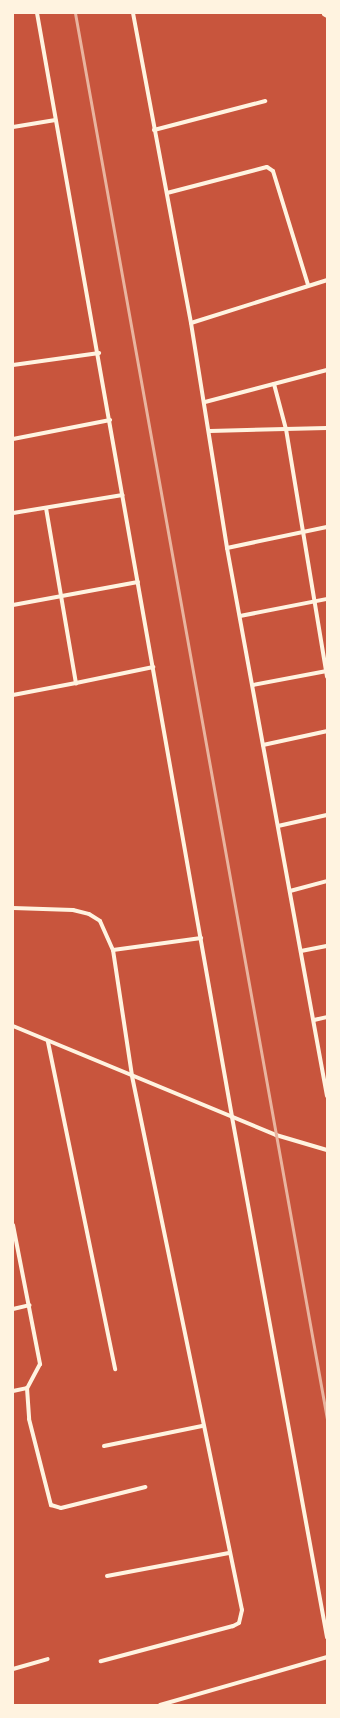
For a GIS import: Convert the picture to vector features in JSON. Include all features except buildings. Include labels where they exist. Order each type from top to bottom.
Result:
[{"type":"street","points":[[37,13],[55,120],[99,353],[232,1117],[327,1637]]},
{"type":"street","points":[[133,13],[191,322],[210,431],[227,548],[327,1096]]},
{"type":"street","points":[[154,130],[265,101]]},
{"type":"street","points":[[13,127],[55,120]]},
{"type":"street","points":[[167,193],[267,167],[275,176],[308,285]]},
{"type":"street","points":[[191,322],[327,280]]},
{"type":"street","points":[[13,365],[99,353]]},
{"type":"street","points":[[205,402],[327,370]]},
{"type":"street","points":[[274,384],[286,429],[327,677]]},
{"type":"street","points":[[13,440],[110,420]]},
{"type":"street","points":[[210,431],[327,428]]},
{"type":"street","points":[[13,513],[123,496]]},
{"type":"street","points":[[46,508],[76,683]]},
{"type":"street","points":[[227,548],[327,527]]},
{"type":"street","points":[[13,605],[138,582]]},
{"type":"street","points":[[240,616],[327,599]]},
{"type":"street","points":[[13,694],[153,667]]},
{"type":"street","points":[[252,685],[327,671]]},
{"type":"street","points":[[263,745],[327,731]]},
{"type":"street","points":[[278,826],[327,815]]},
{"type":"street","points":[[290,891],[327,882]]},
{"type":"street","points":[[13,908],[73,910],[89,914],[100,921],[113,950],[132,1076],[202,1426],[242,1610],[239,1623],[221,1631],[101,1661]]},
{"type":"street","points":[[113,950],[201,938]]},
{"type":"street","points":[[301,951],[327,946]]},
{"type":"street","points":[[314,1020],[327,1017]]},
{"type":"street","points":[[13,1026],[48,1042],[276,1135],[327,1150]]},
{"type":"street","points":[[48,1042],[115,1369]]},
{"type":"street","points":[[13,1225],[30,1305],[40,1364],[27,1388],[29,1419],[51,1505],[61,1508],[145,1487]]},
{"type":"street","points":[[13,1310],[30,1305]]},
{"type":"street","points":[[13,1392],[27,1388]]},
{"type":"street","points":[[104,1446],[202,1426]]},
{"type":"street","points":[[107,1576],[229,1553]]},
{"type":"street","points":[[160,1705],[327,1657]]},
{"type":"street","points":[[13,1669],[48,1659]]},
{"type":"railway","points":[[75,13],[327,1419]]}]
